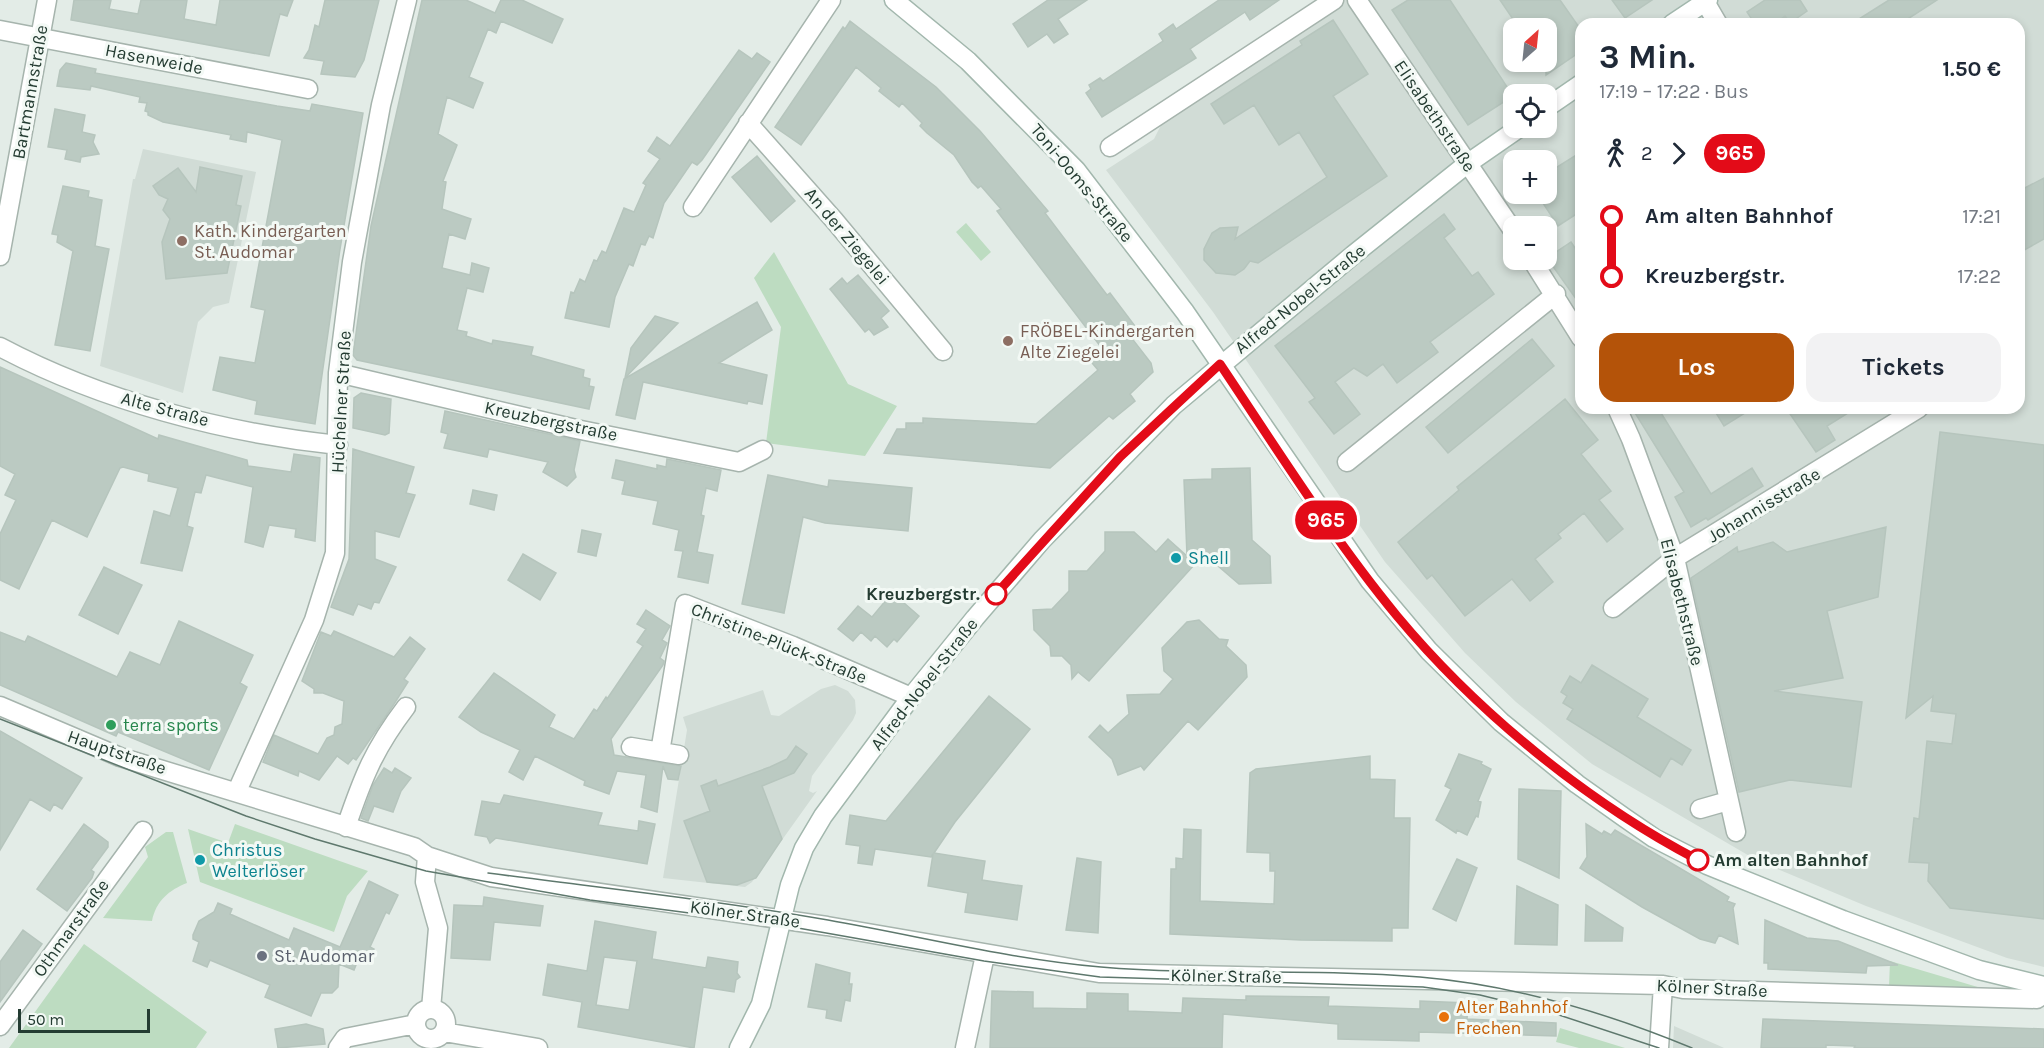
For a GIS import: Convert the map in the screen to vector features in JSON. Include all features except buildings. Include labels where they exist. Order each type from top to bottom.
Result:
[{"type":"street","name":"Bartmannstraße","points":[[0,256],[47,0]]},
{"type":"street","name":"Hüchelner Straße","points":[[237,791],[314,620],[335,554],[338,373],[352,262],[379,116],[408,0]]},
{"type":"street","points":[[693,207],[831,0]]},
{"type":"street","name":"Toni-Ooms-Straße","points":[[894,0],[968,62],[1076,170],[1160,278],[1220,364]]},
{"type":"street","points":[[1110,147],[1334,0]]},
{"type":"street","name":"Elisabethstraße","points":[[1357,0],[1503,216]]},
{"type":"street","points":[[1681,18],[1706,1],[1715,18]]},
{"type":"street","name":"Hasenweide","points":[[0,30],[308,89]]},
{"type":"street","points":[[1557,100],[1575,88]]},
{"type":"street","name":"An der Ziegelei","points":[[748,123],[834,220],[943,351]]},
{"type":"street","name":"Alfred-Nobel-Straße","points":[[739,1048],[761,1004],[793,875],[804,848],[830,808],[911,697],[1042,540],[1133,444],[1220,364],[1467,164],[1505,138]]},
{"type":"street","points":[[1539,270],[1575,327]]},
{"type":"street","points":[[1347,462],[1556,294]]},
{"type":"street","name":"Alte Straße","points":[[0,347],[34,365],[138,404],[297,441],[338,445]]},
{"type":"street","name":"Kölner Straße","points":[[1220,364],[1324,517],[1398,617],[1501,722],[1577,784],[1654,838],[1732,876],[2040,993]]},
{"type":"street","name":"Kreuzbergstraße","points":[[338,373],[576,429],[739,462],[763,450]]},
{"type":"street","name":"Elisabethstraße","points":[[1620,414],[1675,558],[1736,832]]},
{"type":"street","name":"Johannisstraße","points":[[1612,608],[1675,558],[1912,414]]},
{"type":"street","name":"Christine-Plück-Straße","points":[[660,752],[685,604],[793,646],[911,697]]},
{"type":"street","name":"Hauptstraße","points":[[0,706],[120,757],[237,791]]},
{"type":"street","points":[[346,827],[370,761],[381,740],[406,707]]},
{"type":"street","points":[[631,747],[679,755]]},
{"type":"street","name":"Kölner Straße","points":[[237,791],[414,847],[426,856],[491,877],[590,894],[782,919],[1100,973],[1663,985],[1683,988],[2040,993]]},
{"type":"street","points":[[1700,809],[1728,801]]},
{"type":"street","name":"Othmarstraße","points":[[0,1026],[142,831]]},
{"type":"street","points":[[426,856],[425,882],[438,928],[431,1009]]},
{"type":"street","points":[[965,1048],[985,955]]},
{"type":"street","points":[[1659,1048],[1663,985]]},
{"type":"street","points":[[338,1048],[345,1038],[420,1036],[435,1039],[444,1032],[446,1026],[443,1016],[431,1009]]},
{"type":"street","points":[[420,1036],[421,1013],[431,1009]]},
{"type":"street","points":[[444,1032],[538,1048]]},
{"type":"shaded area","points":[[1341,0],[2044,0],[2044,967],[2007,958],[1866,906],[1758,861],[1592,764],[1516,702],[1465,653],[1385,562],[1213,312],[1106,170],[1154,139],[1163,121]]},
{"type":"shaded area","name":"Kath. Kindergarten St. Audomar","points":[[143,149],[256,172],[229,303],[213,307],[198,322],[183,393],[100,366],[133,179],[135,179]]},
{"type":"shaded area","points":[[835,685],[848,691],[855,700],[856,713],[812,776],[809,791],[813,793],[817,791],[752,882],[745,887],[663,878],[687,730],[683,717],[763,690],[771,715],[779,716],[821,689]]},
{"type":"shaded area","points":[[1674,1026],[1722,1047],[1724,1048],[1673,1048]]},
{"type":"green space","points":[[966,223],[991,252],[981,261],[956,232]]},
{"type":"green space","points":[[774,252],[848,384],[897,406],[865,456],[766,443],[781,327],[754,278]]},
{"type":"green space","points":[[235,824],[368,871],[347,896],[334,932],[200,882],[188,829],[228,843]]},
{"type":"green space","points":[[166,832],[173,832],[187,883],[164,897],[152,921],[103,918],[148,857],[145,847]]},
{"type":"green space","points":[[84,944],[207,1032],[196,1048],[9,1048]]},
{"type":"green space","points":[[1890,961],[1981,988],[1981,989],[1889,987]]},
{"type":"green space","points":[[1560,1028],[1625,1048],[1579,1048],[1556,1042]]},
{"type":"tram line","points":[[0,719],[246,816],[315,839],[426,871],[590,900],[781,925],[984,961],[1100,977],[1423,987],[1480,995],[1550,1012],[1659,1048]]},
{"type":"tram line","points":[[488,873],[786,913],[998,953],[1101,967],[1141,970],[1380,974],[1490,986],[1592,1012],[1692,1048]]},
{"type":"bus line","name":"965","points":[[996,594],[1042,540],[1120,457],[1220,364],[1370,581],[1398,617],[1450,673],[1501,722],[1577,784],[1654,838],[1698,860]]},
{"type":"place","name":"Kath. Kindergarten St. Audomar","points":[[182,241]]},
{"type":"place","name":"FRÖBEL-Kindergarten Alte Ziegelei","points":[[1008,341]]},
{"type":"place","name":"Shell","points":[[1176,558]]},
{"type":"place","name":"Kreuzbergstr.","points":[[996,594]]},
{"type":"place","name":"terra sports","points":[[111,725]]},
{"type":"place","name":"Christus Welterlöser","points":[[200,860]]},
{"type":"place","name":"Am alten Bahnhof","points":[[1698,860]]},
{"type":"place","name":"St. Audomar","points":[[262,956]]},
{"type":"place","name":"Alter Bahnhof Frechen","points":[[1444,1017]]}]
